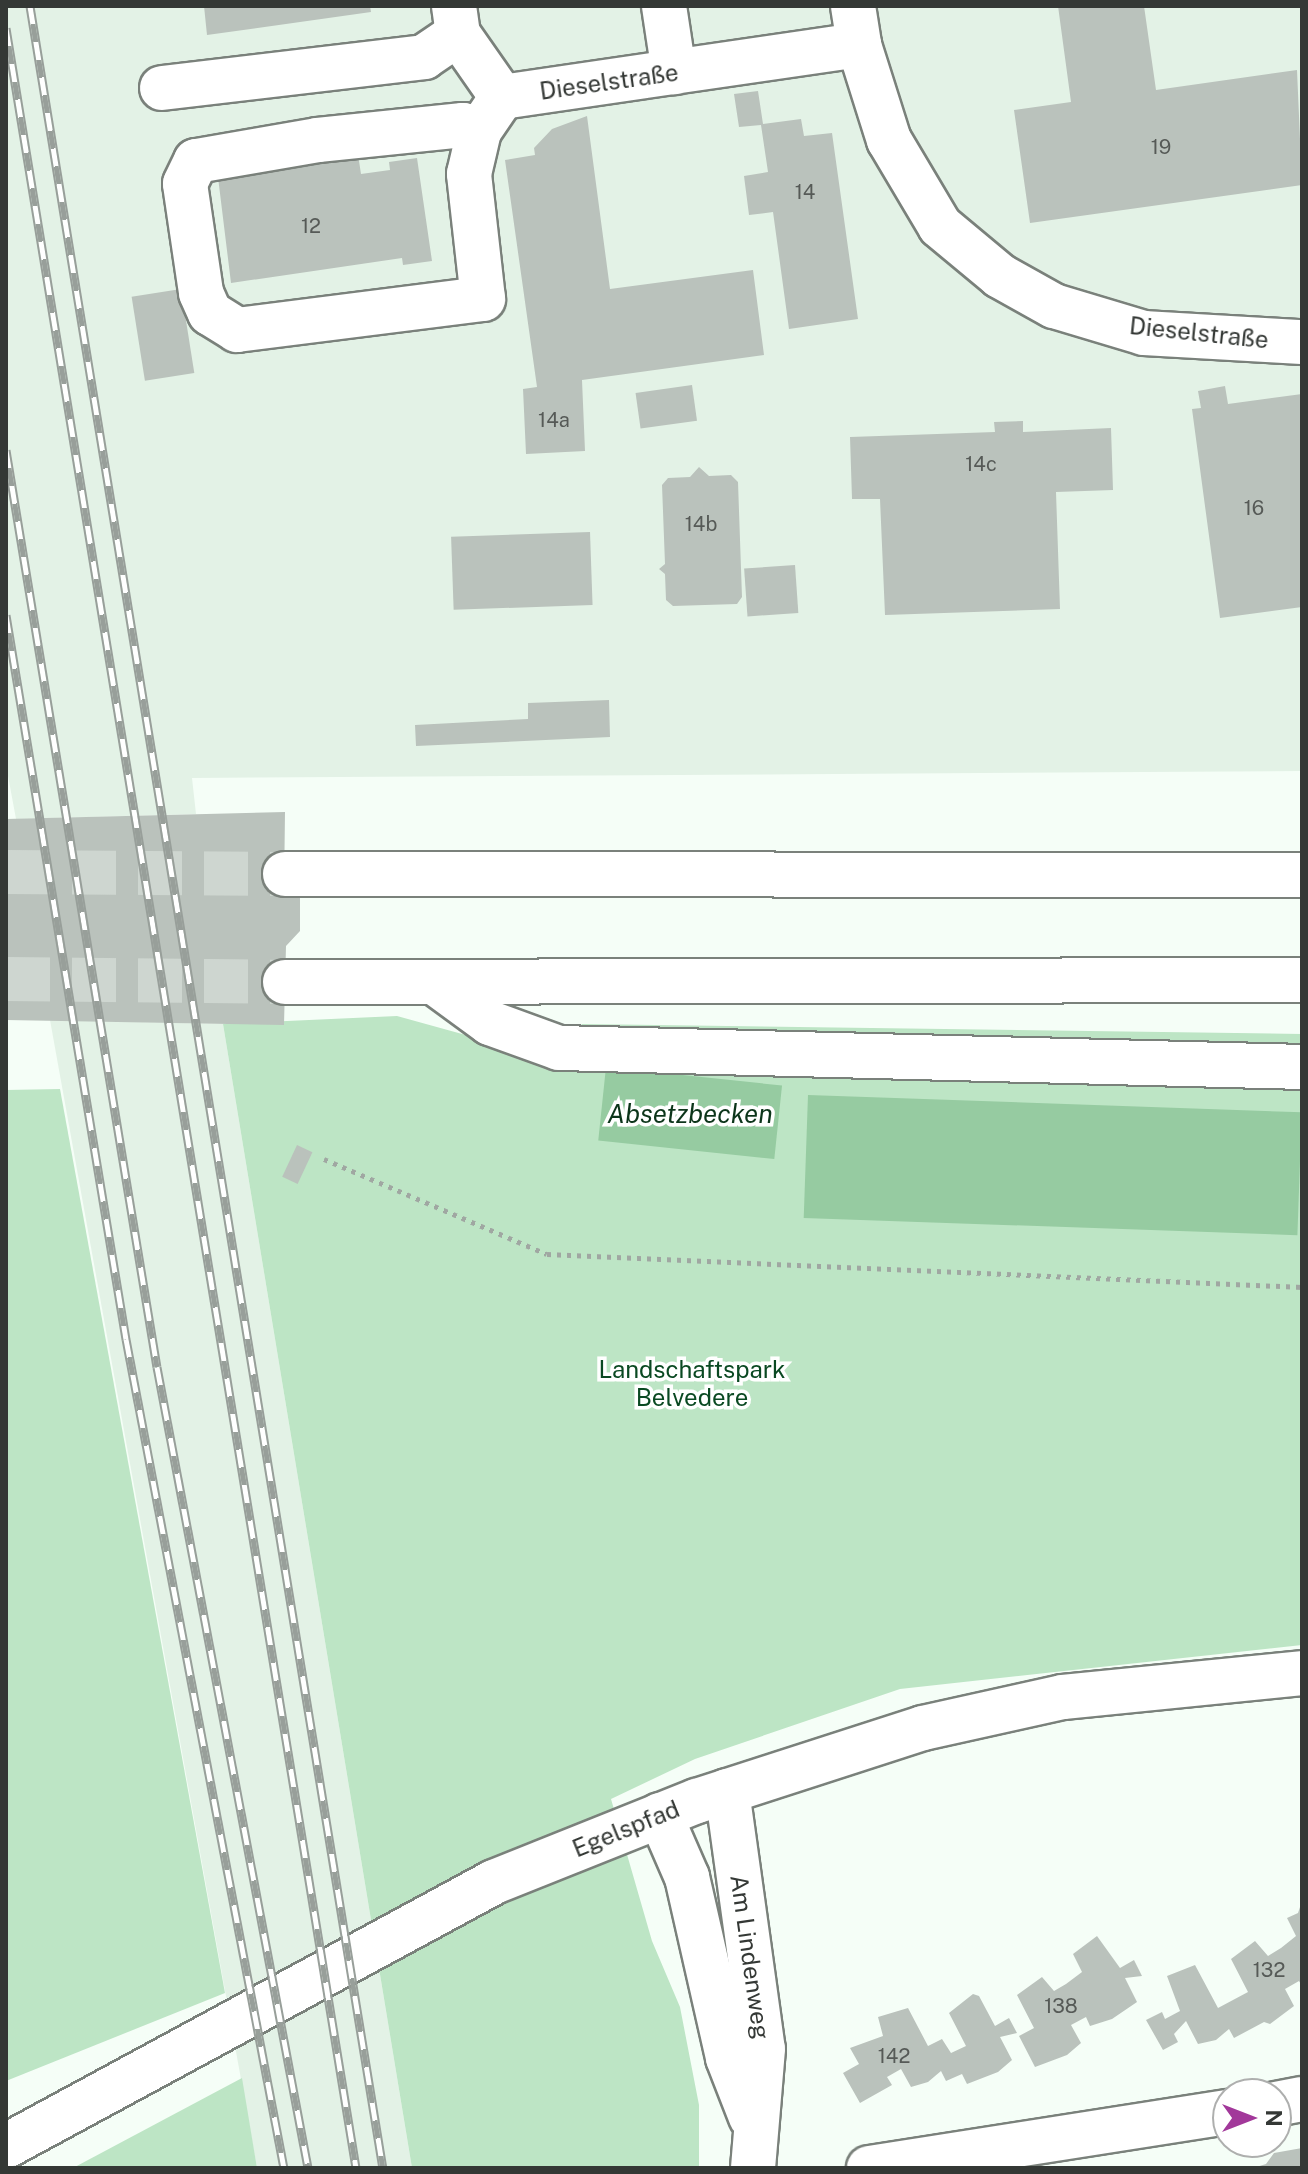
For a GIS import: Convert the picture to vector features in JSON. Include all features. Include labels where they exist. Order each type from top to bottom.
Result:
[{"type":"main road","points":[[664,6],[674,72]]},
{"type":"main road","points":[[162,88],[424,57],[456,20],[490,114]]},
{"type":"main road","name":"Dieselstraße","points":[[490,114],[469,174],[483,299],[237,330],[210,313],[201,293],[185,184],[196,161],[391,132],[463,125],[490,114],[856,26],[889,140],[940,226],[1000,276],[1054,306],[1144,333],[1302,342]]},
{"type":"main road","points":[[285,874],[1302,875]]},
{"type":"main road","points":[[285,982],[1302,980]]},
{"type":"main road","points":[[434,982],[490,1023],[559,1048],[1302,1067]]},
{"type":"main road","name":"Egelspfad","points":[[6,2146],[494,1882],[660,1815],[923,1728],[1063,1697],[1302,1673]]},
{"type":"main road","name":"Am Lindenweg","points":[[727,1791],[763,2049],[753,2123]]},
{"type":"main road","name":"Am Lindenweg","points":[[660,1815],[687,1877],[728,2058],[753,2123],[763,2167]]},
{"type":"main road","points":[[869,2168],[1212,2114]]},
{"type":"path","points":[[324,1159],[547,1254],[1302,1287]]},
{"type":"shaded area","points":[[6,6],[1302,6],[1302,771],[192,778],[196,814],[16,819],[6,765]]},
{"type":"shaded area","points":[[50,1020],[223,1024],[412,2168],[257,2168]]},
{"type":"green space","name":"Landschaftspark Belvedere","points":[[397,1016],[549,1058],[582,1024],[1302,1034],[1302,1645],[900,1689],[695,1759],[611,1799],[652,1941],[680,2007],[699,2105],[699,2168],[412,2168],[223,1024]]},
{"type":"green space","points":[[60,1089],[225,1993],[6,2081],[6,1090]]},
{"type":"green space","points":[[242,2078],[257,2168],[73,2168]]},
{"type":"water","name":"Absetzbecken","points":[[606,1067],[782,1086],[774,1159],[598,1141]]},
{"type":"water","points":[[808,1095],[1302,1112],[1297,1235],[804,1218]]},
{"type":"building","points":[[204,6],[370,6],[371,12],[207,35]]},
{"type":"building","points":[[1058,6],[1144,6],[1156,90],[1297,70],[1302,185],[1030,223],[1014,110],[1071,102]]},
{"type":"building","points":[[758,91],[763,124],[801,119],[804,136],[832,133],[858,319],[789,329],[773,212],[749,215],[744,176],[768,172],[761,125],[739,127],[734,94]]},
{"type":"building","points":[[587,116],[610,289],[753,270],[764,355],[582,380],[585,451],[526,454],[523,389],[537,387],[505,160],[535,155],[534,148],[552,129]]},
{"type":"building","points":[[357,148],[361,174],[390,170],[389,162],[417,158],[432,261],[403,265],[402,258],[231,283],[217,169]]},
{"type":"building","points":[[181,289],[194,373],[145,381],[132,297]]},
{"type":"building","points":[[692,385],[697,421],[641,429],[636,393]]},
{"type":"building","points":[[1225,386],[1228,404],[1302,394],[1302,607],[1220,618],[1192,409],[1201,408],[1198,391]]},
{"type":"building","points":[[1023,421],[1023,432],[1111,428],[1113,490],[1056,492],[1060,609],[885,615],[880,499],[852,499],[850,437],[995,432],[994,422]]},
{"type":"building","points":[[699,467],[709,476],[731,475],[738,482],[742,597],[737,604],[673,606],[666,600],[665,574],[659,569],[665,564],[662,485],[668,478],[690,477]]},
{"type":"building","points":[[590,532],[593,605],[454,610],[451,537]]},
{"type":"building","points":[[795,565],[798,613],[747,616],[744,569]]},
{"type":"building","points":[[609,700],[610,737],[416,746],[415,725],[528,719],[528,703]]},
{"type":"building","points":[[285,812],[284,892],[300,898],[300,931],[286,946],[284,1025],[6,1020],[6,819]]},
{"type":"building","points":[[297,1145],[312,1152],[298,1184],[282,1177]]},
{"type":"building","points":[[1302,1901],[1302,1986],[1299,1981],[1285,1989],[1294,2006],[1270,2024],[1264,2022],[1234,2038],[1229,2029],[1216,2040],[1198,2044],[1186,2021],[1174,2034],[1178,2042],[1163,2050],[1146,2020],[1162,2012],[1165,2019],[1180,2011],[1167,1976],[1195,1965],[1218,2008],[1248,1992],[1231,1959],[1255,1941],[1268,1956],[1296,1936],[1287,1918],[1298,1913]]},
{"type":"building","points":[[1097,1936],[1120,1968],[1134,1960],[1142,1976],[1125,1978],[1137,2002],[1112,2019],[1090,2026],[1086,2017],[1071,2025],[1081,2043],[1067,2055],[1035,2067],[1019,2036],[1034,2028],[1017,1995],[1042,1977],[1054,1991],[1066,1984],[1082,1972],[1073,1954]]},
{"type":"building","points":[[973,1994],[979,1996],[995,2026],[1009,2018],[1017,2033],[1000,2037],[1012,2060],[998,2072],[967,2084],[962,2074],[946,2081],[941,2071],[928,2082],[911,2087],[901,2069],[887,2077],[892,2085],[860,2103],[843,2073],[859,2064],[850,2048],[883,2036],[878,2017],[908,2008],[928,2046],[942,2039],[951,2053],[966,2046],[949,2013]]},
{"type":"building","points":[[1302,2148],[1302,2168],[1253,2168],[1266,2164],[1270,2158],[1292,2158],[1292,2150]]},
{"type":"tunnel","points":[[6,872],[285,874]]},
{"type":"tunnel","points":[[6,979],[285,982]]},
{"type":"railway","points":[[30,6],[383,2168]]},
{"type":"railway","points":[[6,28],[356,2168]]},
{"type":"railway","points":[[6,450],[157,1367],[308,2168]]},
{"type":"railway","points":[[6,615],[126,1339],[284,2168]]}]
